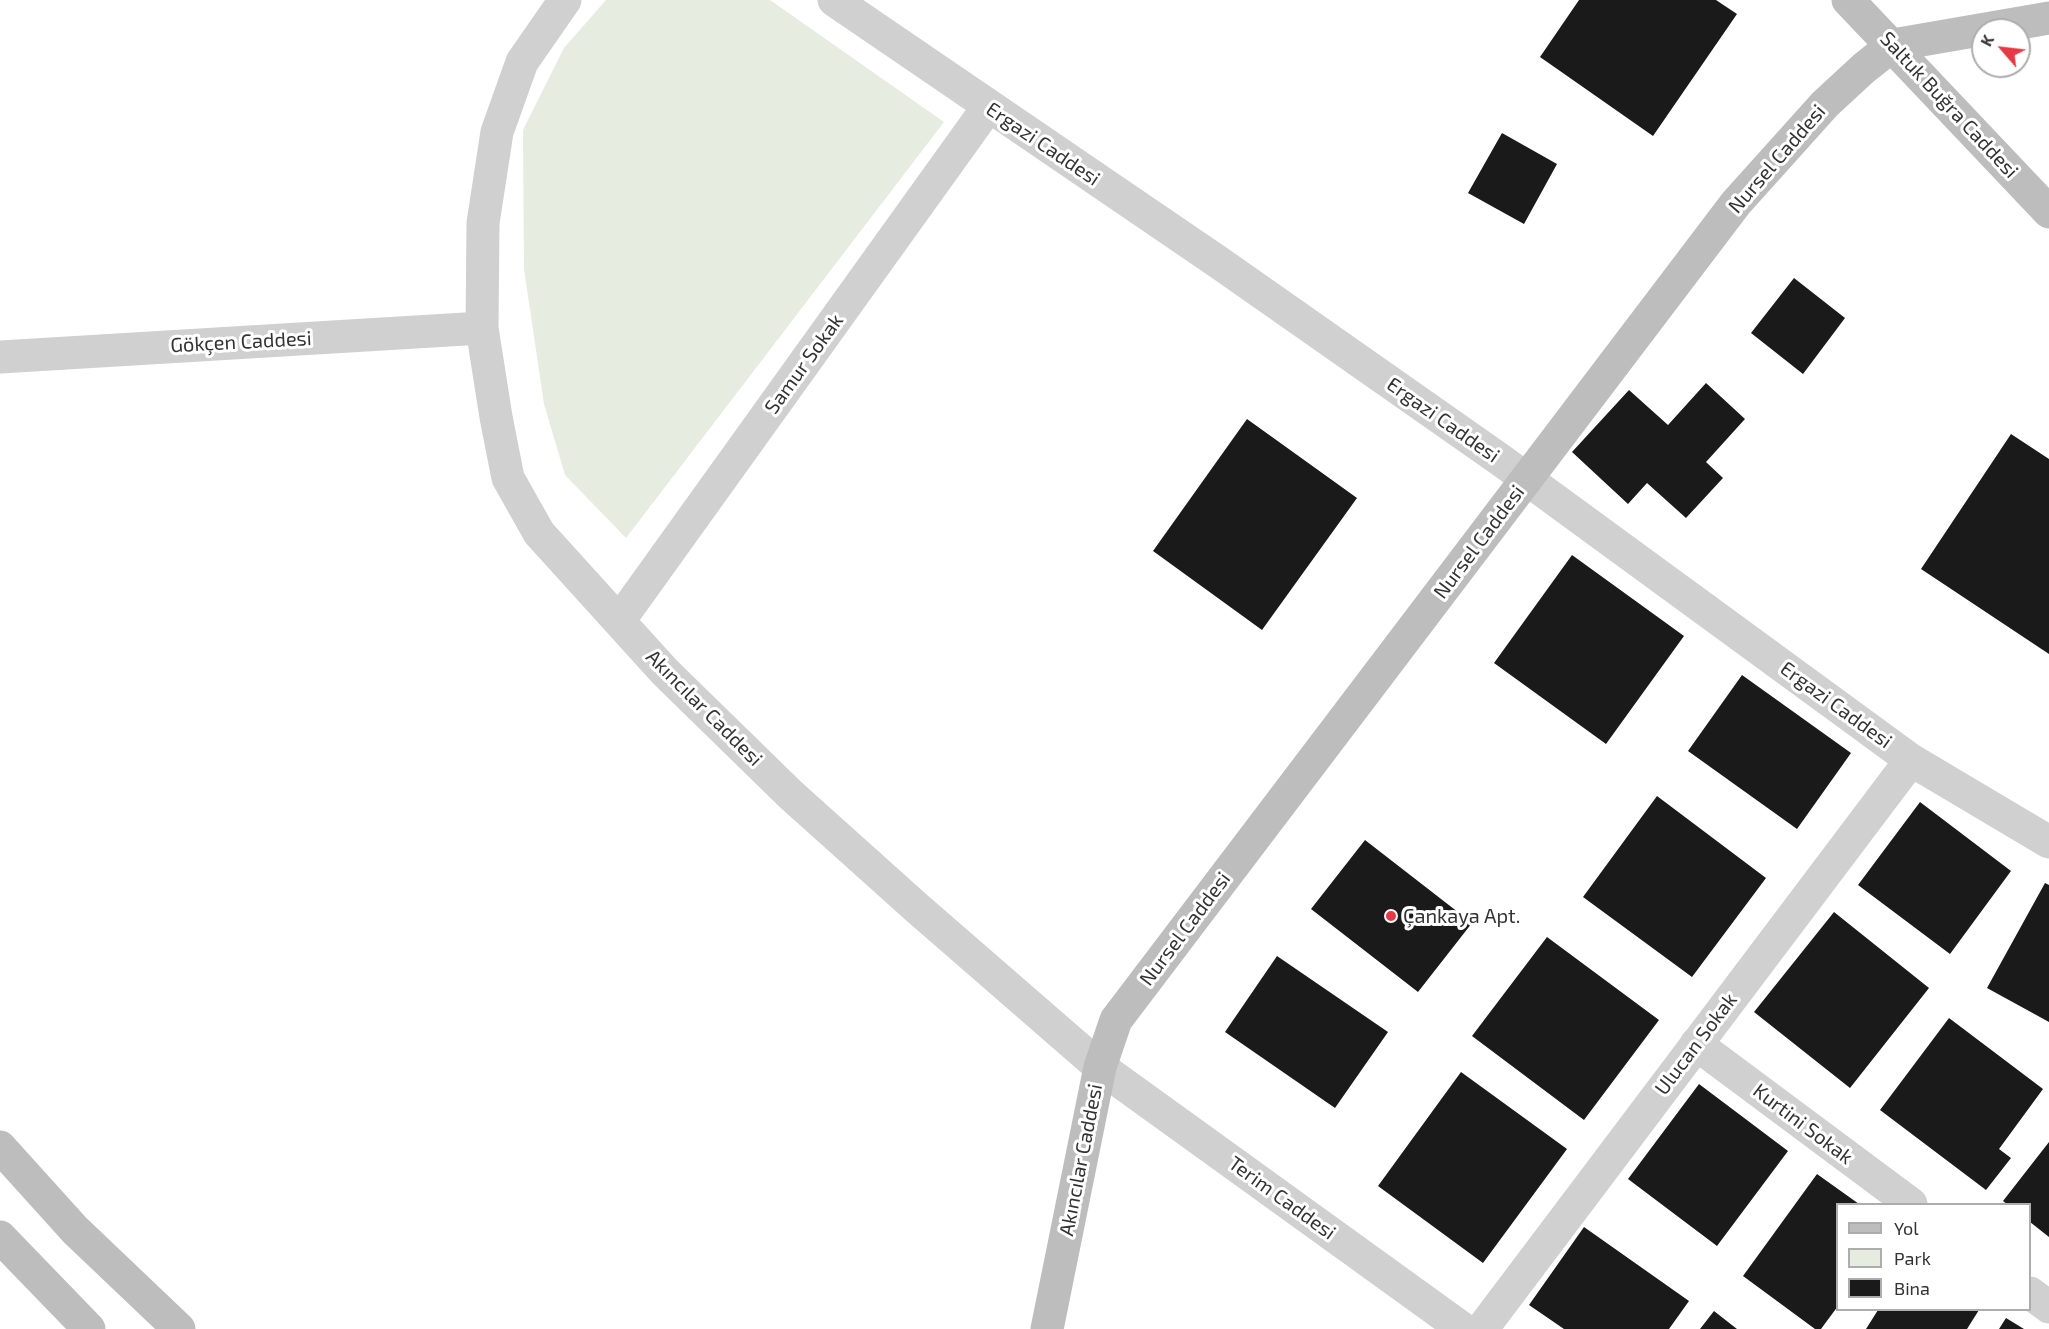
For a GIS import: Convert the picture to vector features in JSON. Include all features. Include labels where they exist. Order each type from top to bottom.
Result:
[{"type":"street","name":"Akıncılar Caddesi","points":[[564,0],[522,62],[497,132],[483,223],[482,328],[508,478],[539,532],[665,672],[791,795],[917,908],[1100,1066],[1047,1329]]},
{"type":"street","name":"Ergazi Caddesi","points":[[834,0],[1221,264],[1527,479],[1911,760],[2049,842]]},
{"type":"street","name":"Saltuk Buğra Caddesi","points":[[1848,0],[2049,212]]},
{"type":"street","points":[[1893,45],[2049,18]]},
{"type":"street","name":"Nursel Caddesi","points":[[1100,1066],[1116,1020],[1736,203],[1825,104],[1893,45]]},
{"type":"street","name":"Samur Sokak","points":[[619,621],[988,106]]},
{"type":"street","name":"Gökçen Caddesi","points":[[0,357],[482,328]]},
{"type":"street","name":"Ulucan Sokak","points":[[1482,1329],[1911,760]]},
{"type":"street","name":"Kurtini Sokak","points":[[1696,1044],[1910,1203]]},
{"type":"street","name":"Terim Caddesi","points":[[1100,1066],[1463,1329]]},
{"type":"street","points":[[0,1147],[75,1230],[179,1329]]},
{"type":"street","points":[[0,1237],[89,1329]]},
{"type":"street","points":[[2031,1294],[2049,1308]]},
{"type":"green space","points":[[606,0],[770,0],[944,122],[626,538],[565,475],[544,404],[524,269],[523,130],[564,48]]},
{"type":"building","points":[[1579,0],[1716,0],[1737,14],[1653,136],[1540,57]]},
{"type":"building","points":[[1502,133],[1557,164],[1524,224],[1468,193]]},
{"type":"building","points":[[1794,278],[1845,318],[1803,374],[1751,333]]},
{"type":"building","points":[[1706,383],[1745,419],[1706,462],[1723,478],[1686,518],[1647,483],[1628,504],[1572,452],[1629,390],[1668,425]]},
{"type":"building","points":[[1247,419],[1357,498],[1262,630],[1153,551]]},
{"type":"building","points":[[2011,434],[2049,459],[2049,654],[1921,569]]},
{"type":"building","points":[[1572,555],[1684,636],[1606,744],[1494,663]]},
{"type":"building","points":[[1742,675],[1851,753],[1797,829],[1688,751]]},
{"type":"building","points":[[1657,796],[1766,878],[1692,977],[1583,897]]},
{"type":"building","points":[[1920,802],[2011,871],[1950,954],[1858,885]]},
{"type":"building","name":"Çankaya Apt.","points":[[1365,840],[1472,923],[1418,992],[1311,909]]},
{"type":"building","points":[[2045,883],[2049,885],[2049,1022],[1987,988]]},
{"type":"building","points":[[1834,912],[1929,988],[1850,1088],[1754,1012]]},
{"type":"building","points":[[1547,937],[1659,1020],[1584,1120],[1472,1036]]},
{"type":"building","points":[[1277,956],[1388,1032],[1335,1108],[1225,1032]]},
{"type":"building","points":[[1949,1018],[2043,1089],[1999,1149],[2011,1158],[1986,1190],[1880,1110]]},
{"type":"building","points":[[1461,1072],[1567,1149],[1483,1263],[1378,1186]]},
{"type":"building","points":[[1699,1084],[1788,1151],[1717,1246],[1628,1179]]},
{"type":"building","points":[[2049,1142],[2049,1237],[2031,1223],[2031,1203],[2006,1203],[2003,1201]]},
{"type":"building","points":[[1817,1174],[1858,1203],[1836,1203],[1836,1309],[1821,1329],[1815,1329],[1743,1276]]},
{"type":"building","points":[[1584,1227],[1689,1301],[1669,1329],[1564,1329],[1529,1305]]},
{"type":"building","points":[[1714,1311],[1737,1329],[1700,1329]]},
{"type":"building","points":[[1877,1311],[1978,1311],[1967,1329],[1866,1329]]},
{"type":"building","points":[[2006,1318],[2024,1329],[1999,1329]]},
{"type":"place","name":"Çankaya Apt.","points":[[1391,916]]}]
